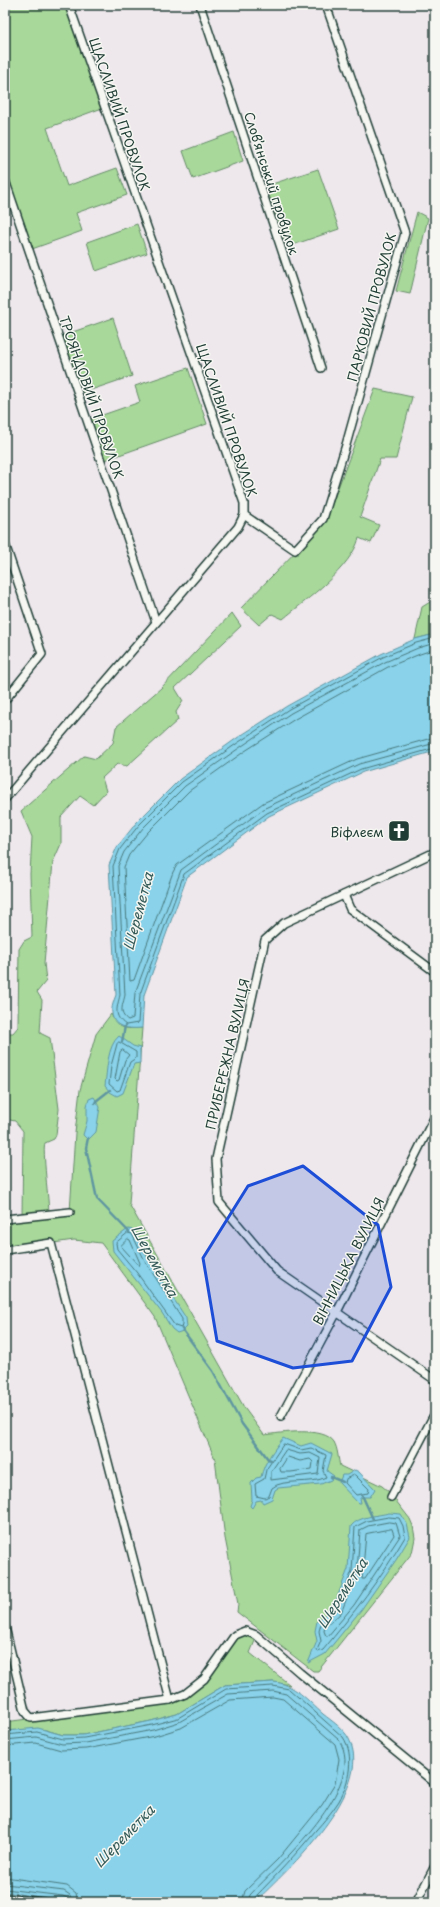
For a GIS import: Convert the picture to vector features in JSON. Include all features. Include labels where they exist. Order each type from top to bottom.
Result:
[{"type":"street","name":"ЩАСЛИВИЙ ПРОВУЛОК","points":[[5,799],[238,526],[244,515],[244,503],[69,5]]},
{"type":"street","name":"Словʼянський провулок","points":[[200,5],[321,368]]},
{"type":"street","name":"ПАРКОВИЙ ПРОВУЛОК","points":[[244,515],[295,550],[322,519],[346,445],[404,233],[326,5]]},
{"type":"street","name":"ТРОЯНДОВИЙ ПРОВУЛОК","points":[[5,180],[156,622]]},
{"type":"street","points":[[5,544],[42,654],[5,700]]},
{"type":"street","name":"ПРИБЕРЕЖНА ВУЛИЦЯ","points":[[435,852],[284,923],[265,940],[216,1159],[219,1202],[277,1272],[435,1380]]},
{"type":"street","points":[[344,895],[350,909],[435,972]]},
{"type":"street","name":"ВІННИЦЬКА ВУЛИЦЯ","points":[[281,1416],[337,1312],[435,1116]]},
{"type":"street","points":[[5,1218],[70,1212]]},
{"type":"street","points":[[5,1250],[51,1243],[170,1700]]},
{"type":"street","points":[[391,1498],[435,1413]]},
{"type":"street","points":[[5,1627],[25,1711],[31,1718],[170,1700],[185,1694],[204,1679],[235,1635],[240,1632],[249,1632],[263,1640],[300,1674],[435,1783]]},
{"type":"street","points":[[416,1902],[435,1866]]},
{"type":"street","points":[[5,1898],[43,1902]]},
{"type":"highlighted area","points":[[303,1166],[378,1225],[391,1287],[352,1361],[293,1368],[217,1341],[203,1258],[248,1186]]},
{"type":"green space","points":[[5,5],[69,5],[105,107],[47,128],[67,186],[117,168],[127,195],[76,213],[82,231],[32,249],[5,180]]},
{"type":"green space","points":[[234,132],[243,161],[193,179],[183,151]]},
{"type":"green space","points":[[318,169],[339,229],[287,247],[266,186]]},
{"type":"green space","points":[[417,212],[428,218],[410,294],[396,291]]},
{"type":"green space","points":[[137,224],[147,253],[96,271],[87,242]]},
{"type":"green space","points":[[113,318],[132,376],[82,393],[61,336]]},
{"type":"green space","points":[[188,368],[207,424],[105,460],[91,419],[140,402],[135,386]]},
{"type":"green space","points":[[375,389],[412,397],[396,459],[380,459],[360,517],[379,525],[371,543],[359,538],[347,560],[338,572],[327,582],[283,619],[272,614],[259,625],[241,608],[303,544],[329,512]]},
{"type":"green space","points":[[435,599],[435,634],[415,639],[422,607]]},
{"type":"green space","points":[[232,613],[241,626],[175,688],[183,701],[176,712],[178,720],[127,766],[117,764],[102,778],[106,791],[93,805],[80,796],[61,817],[61,844],[53,862],[44,963],[46,981],[37,992],[42,1000],[40,1033],[50,1038],[59,1109],[56,1135],[54,1139],[45,1143],[44,1155],[49,1214],[70,1212],[75,1133],[80,1090],[96,1034],[111,1014],[120,1026],[127,1028],[142,1028],[129,1204],[245,1409],[264,1435],[312,1432],[329,1437],[334,1442],[340,1466],[382,1486],[389,1492],[410,1519],[413,1526],[415,1538],[412,1553],[318,1671],[313,1671],[237,1612],[238,1604],[225,1538],[215,1459],[155,1317],[101,1243],[74,1240],[5,1250],[5,1219],[22,1217],[23,1131],[15,1121],[5,1119],[5,1033],[13,1033],[18,1027],[19,949],[24,941],[32,937],[30,874],[32,837],[21,811],[84,756],[96,759],[113,743],[116,727],[161,688]]},
{"type":"green space","points":[[240,1632],[257,1636],[250,1653],[290,1685],[273,1682],[225,1685],[177,1714],[83,1735],[63,1735],[46,1730],[5,1731],[5,1722],[170,1700],[192,1689]]},
{"type":"water","points":[[435,634],[435,751],[363,772],[269,816],[187,877],[144,995],[142,1028],[128,1028],[119,1025],[113,1018],[112,1011],[116,995],[109,865],[117,847],[137,822],[180,779],[237,738],[287,706],[381,654],[415,639]]},
{"type":"water","points":[[119,1036],[133,1046],[140,1048],[140,1063],[134,1064],[123,1093],[117,1096],[110,1092],[105,1086],[110,1052],[115,1040]]},
{"type":"water","points":[[94,1097],[100,1107],[96,1132],[88,1140],[83,1135],[87,1121],[87,1106],[89,1099]]},
{"type":"water","points":[[128,1229],[134,1230],[149,1261],[186,1318],[187,1327],[183,1331],[177,1333],[172,1329],[162,1313],[113,1251],[112,1241]]},
{"type":"water","points":[[283,1438],[301,1446],[311,1443],[332,1454],[327,1471],[334,1476],[331,1480],[321,1484],[278,1488],[275,1490],[272,1499],[263,1503],[261,1500],[256,1501],[252,1508],[250,1506],[252,1500],[251,1483],[256,1478],[261,1477],[267,1461]]},
{"type":"water","points":[[355,1470],[359,1472],[375,1489],[370,1497],[360,1498],[361,1503],[358,1503],[339,1483],[342,1475],[347,1475]]},
{"type":"water","points":[[389,1513],[401,1514],[407,1524],[410,1537],[361,1610],[325,1654],[308,1663],[317,1641],[315,1631],[317,1621],[333,1608],[348,1569],[351,1526],[363,1518]]},
{"type":"water","points":[[273,1682],[281,1683],[294,1689],[334,1722],[347,1735],[354,1759],[350,1781],[339,1805],[324,1828],[306,1850],[255,1902],[74,1902],[5,1892],[5,1731],[38,1728],[63,1735],[83,1735],[177,1714],[225,1685]]},
{"type":"waterway","name":"Шереметка","points":[[122,1042],[125,1026]]},
{"type":"waterway","name":"Шереметка","points":[[95,1103],[110,1090]]},
{"type":"waterway","name":"Шереметка","points":[[88,1138],[86,1148],[97,1199],[129,1232]]},
{"type":"waterway","name":"Шереметка","points":[[182,1329],[213,1371],[242,1424],[268,1459],[271,1460]]},
{"type":"waterway","name":"Шереметка","points":[[331,1477],[343,1482]]},
{"type":"waterway","name":"Шереметка","points":[[362,1495],[373,1519]]},
{"type":"place","name":"Віфлеєм","points":[[399,831]]}]
